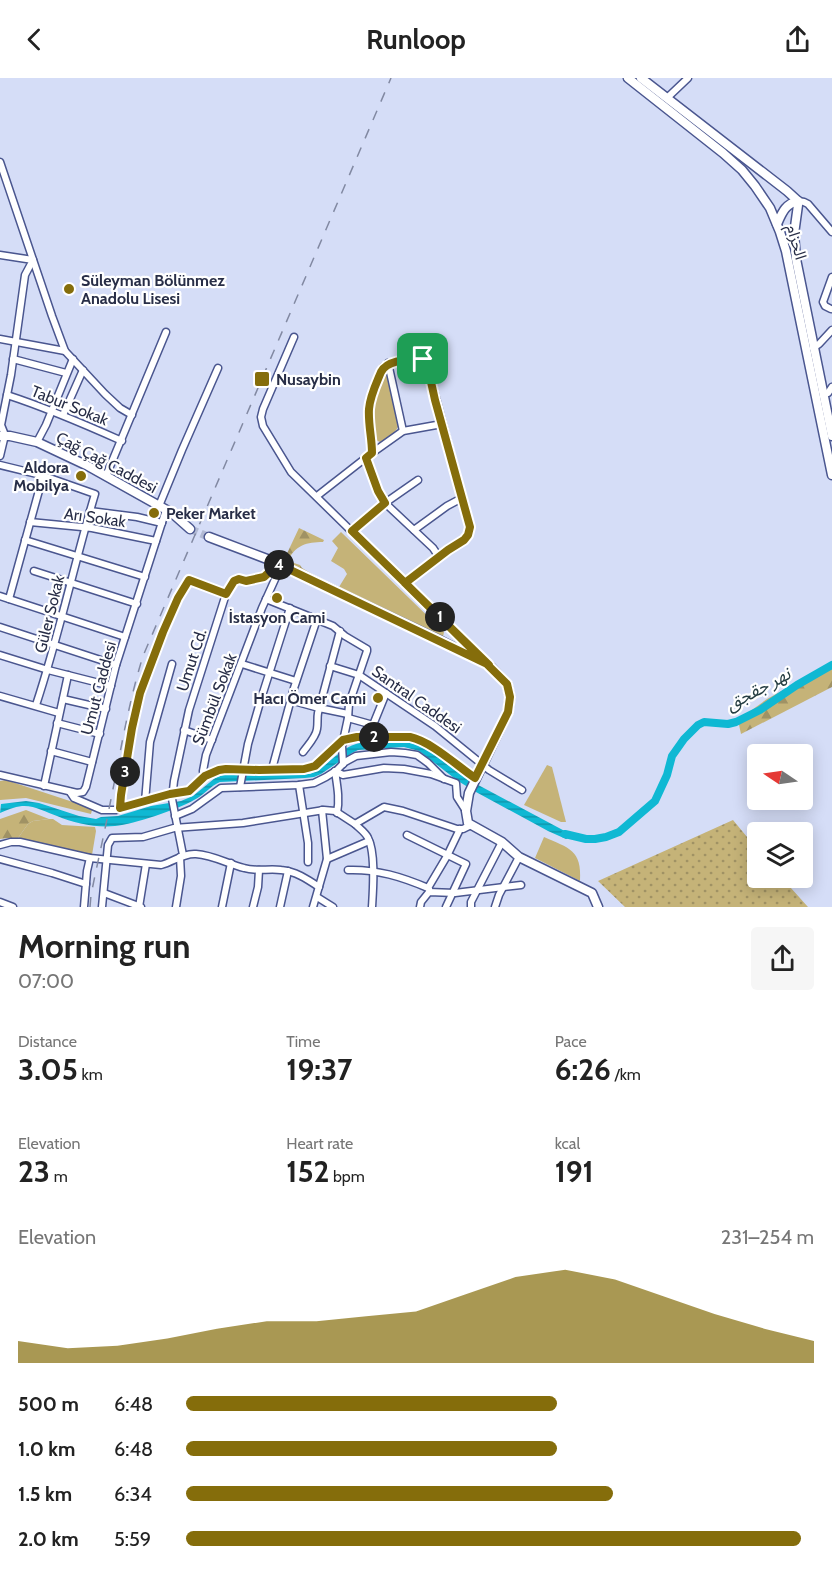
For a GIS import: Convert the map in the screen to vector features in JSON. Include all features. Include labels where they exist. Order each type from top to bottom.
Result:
[{"type":"main road","name":"الحزام","points":[[628,78],[723,153],[742,170],[763,197],[778,228],[797,303],[832,474]]},
{"type":"main road","name":"الحزام","points":[[641,78],[798,201],[794,234],[796,259],[832,436]]},
{"type":"main road","points":[[794,234],[778,228],[785,207],[798,201]]},
{"type":"main road","name":"Çağ Çağ Caddesi","points":[[2,435],[37,442],[88,466],[172,513],[190,529]]},
{"type":"main road","points":[[209,537],[279,565],[489,665],[507,684],[510,697],[508,712],[469,793],[466,811],[468,823],[502,842],[519,857],[592,893],[598,907]]},
{"type":"street","points":[[667,98],[688,78]]},
{"type":"street","points":[[0,162],[65,351],[120,408],[132,415]]},
{"type":"street","points":[[798,201],[808,204],[832,232]]},
{"type":"street","points":[[0,255],[33,260]]},
{"type":"street","points":[[0,456],[1,425],[25,275],[33,260]]},
{"type":"street","points":[[831,309],[823,302],[832,277]]},
{"type":"street","points":[[813,348],[832,330]]},
{"type":"street","points":[[106,476],[166,332]]},
{"type":"street","points":[[294,337],[263,409],[261,417],[263,426],[291,472],[489,665]]},
{"type":"street","points":[[0,339],[65,351]]},
{"type":"street","points":[[13,359],[66,373]]},
{"type":"street","points":[[37,442],[73,359]]},
{"type":"street","points":[[372,453],[370,403],[383,367],[388,363],[426,360],[470,531],[464,540],[405,583]]},
{"type":"street","points":[[388,363],[403,431]]},
{"type":"street","name":"Umut Caddesi","points":[[70,792],[77,794],[86,787],[116,665],[162,523],[162,508],[218,368]]},
{"type":"street","points":[[63,415],[82,370]]},
{"type":"street","points":[[823,394],[828,393],[832,387]]},
{"type":"street","name":"Tabur Sokak","points":[[7,395],[52,410],[122,441]]},
{"type":"street","points":[[317,496],[403,431],[442,424]]},
{"type":"street","points":[[366,458],[385,503],[433,548],[439,557]]},
{"type":"street","points":[[0,465],[43,476],[95,494],[90,511],[162,523]]},
{"type":"street","points":[[9,599],[43,476]]},
{"type":"street","points":[[352,531],[385,503],[418,480]]},
{"type":"street","points":[[414,530],[462,498]]},
{"type":"street","name":"Güler Sokak","points":[[36,705],[55,645],[90,511]]},
{"type":"street","name":"Arı Sokak","points":[[30,522],[84,527],[156,541]]},
{"type":"street","points":[[25,540],[145,577]]},
{"type":"street","points":[[120,808],[132,728],[140,693],[163,632],[189,580],[226,594],[234,581],[264,577],[279,565]]},
{"type":"street","name":"Sümbül Sokak","points":[[204,777],[206,755],[279,565]]},
{"type":"street","points":[[34,571],[136,604]]},
{"type":"street","name":"Umut Cd.","points":[[176,907],[181,876],[181,856],[172,796],[189,710],[226,594]]},
{"type":"street","points":[[0,596],[125,637]]},
{"type":"street","points":[[266,599],[333,626],[367,649],[349,704],[343,743],[343,764]]},
{"type":"street","points":[[240,785],[248,744],[290,608]]},
{"type":"street","points":[[272,769],[290,700],[317,619]]},
{"type":"street","points":[[1,630],[116,665]]},
{"type":"street","points":[[303,752],[314,738],[318,728],[316,723],[340,631]]},
{"type":"street","points":[[0,655],[111,686]]},
{"type":"street","points":[[145,802],[150,742],[172,664]]},
{"type":"street","points":[[242,664],[296,681]]},
{"type":"street","name":"Santral Caddesi","points":[[330,666],[359,675],[443,732],[482,764],[522,790]]},
{"type":"street","points":[[44,786],[68,675]]},
{"type":"street","points":[[290,700],[373,725],[386,693]]},
{"type":"street","points":[[0,696],[59,713]]},
{"type":"street","points":[[63,699],[106,709]]},
{"type":"street","points":[[57,723],[100,734]]},
{"type":"street","points":[[184,730],[212,740]]},
{"type":"street","points":[[0,774],[70,792],[74,798],[102,810],[120,808],[189,791],[204,777],[219,770],[304,769],[315,766],[343,743],[357,737],[410,737],[430,744],[474,779]]},
{"type":"street","points":[[51,751],[92,762]]},
{"type":"street","points":[[174,814],[192,809],[221,788],[240,785],[314,783],[356,756],[391,752],[417,755],[444,779]]},
{"type":"street","points":[[335,771],[343,776],[384,768],[431,774],[456,783],[457,797],[466,811]]},
{"type":"street","points":[[335,771],[338,789],[336,813]]},
{"type":"street","points":[[299,785],[309,862]]},
{"type":"street","points":[[355,824],[384,807],[457,829],[471,825]]},
{"type":"street","points":[[313,907],[327,859],[322,810]]},
{"type":"street","points":[[102,907],[108,845],[112,838],[143,837],[177,828],[243,823],[322,810],[336,813],[355,824],[368,836],[374,872],[372,907]]},
{"type":"street","points":[[420,907],[460,829]]},
{"type":"street","points":[[407,835],[466,864],[446,907]]},
{"type":"street","points":[[0,845],[20,842],[90,858],[161,865],[181,856],[195,854],[246,869],[288,871],[319,887]]},
{"type":"street","points":[[327,859],[369,842]]},
{"type":"street","points":[[471,907],[502,842]]},
{"type":"street","points":[[495,907],[519,857]]},
{"type":"street","points":[[84,907],[90,858]]},
{"type":"street","points":[[0,860],[86,884]]},
{"type":"street","points":[[222,907],[231,863]]},
{"type":"street","points":[[104,893],[140,907],[146,864]]},
{"type":"street","points":[[253,907],[259,870]]},
{"type":"street","points":[[348,870],[363,870],[402,877],[429,890],[452,893],[521,885]]},
{"type":"street","points":[[279,907],[288,871]]},
{"type":"street","points":[[317,897],[333,907]]},
{"type":"street","points":[[0,902],[13,907]]},
{"type":"green space","points":[[385,369],[399,423],[389,437],[380,442],[374,436],[372,405]]},
{"type":"green space","points":[[299,528],[324,540],[302,545],[294,551],[288,561],[300,565],[314,576],[283,562]]},
{"type":"green space","points":[[341,532],[444,632],[443,637],[440,638],[339,587],[347,574],[344,569],[331,561],[338,548],[332,541]]},
{"type":"green space","points":[[832,663],[832,687],[741,734],[738,720],[767,699]]},
{"type":"green space","points":[[547,765],[552,767],[566,822],[561,822],[524,805]]},
{"type":"green space","points":[[6,780],[76,803],[92,810],[91,814],[26,798],[0,800],[0,781]]},
{"type":"green space","points":[[26,810],[49,819],[28,824],[18,838],[0,839],[0,819]]},
{"type":"green space","points":[[53,819],[62,825],[95,827],[92,855],[18,838],[33,821]]},
{"type":"green space","points":[[733,820],[747,837],[747,888],[791,888],[808,907],[625,907],[598,881]]},
{"type":"green space","points":[[544,837],[567,848],[576,856],[579,863],[580,881],[535,858]]},
{"type":"water","points":[[390,742],[411,743],[424,747],[467,779],[574,836],[566,839],[548,831],[458,781],[419,751],[404,747],[358,750],[314,777],[220,782],[186,804],[123,825],[85,824],[26,806],[0,813],[1,804],[26,801],[96,819],[118,816],[151,806],[181,801],[193,796],[215,778],[223,775],[310,774],[350,746]]},
{"type":"waterway","name":"نهر جقجق","points":[[565,834],[595,839],[619,832],[655,801],[667,775],[672,756],[698,725],[704,722],[728,724],[736,722],[760,710],[832,665]]},
{"type":"tunnel","points":[[190,529],[209,537]]},
{"type":"railway","points":[[90,907],[133,692],[143,656],[391,78]]},
{"type":"place","name":"Süleyman Bölünmez Anadolu Lisesi","points":[[69,289]]},
{"type":"place","name":"Nusaybin","points":[[262,379]]},
{"type":"place","name":"Aldora Mobilya","points":[[81,476]]},
{"type":"place","name":"Peker Market","points":[[154,513]]},
{"type":"place","name":"İstasyon Cami","points":[[277,598]]},
{"type":"place","name":"Hacı Ömer Cami","points":[[378,698]]},
{"type":"route","points":[[423,359],[388,363],[383,367],[370,403],[372,453],[366,458],[385,503],[352,531],[489,665],[278,564],[264,577],[234,581],[226,594],[189,580],[163,632],[140,693],[132,728],[120,808],[189,791],[205,776],[219,770],[304,769],[315,766],[343,740],[357,737],[419,739],[430,744],[475,778],[508,712],[510,697],[507,684],[489,665],[405,583],[414,575],[448,550],[464,540],[470,531],[426,360],[423,359]]}]
